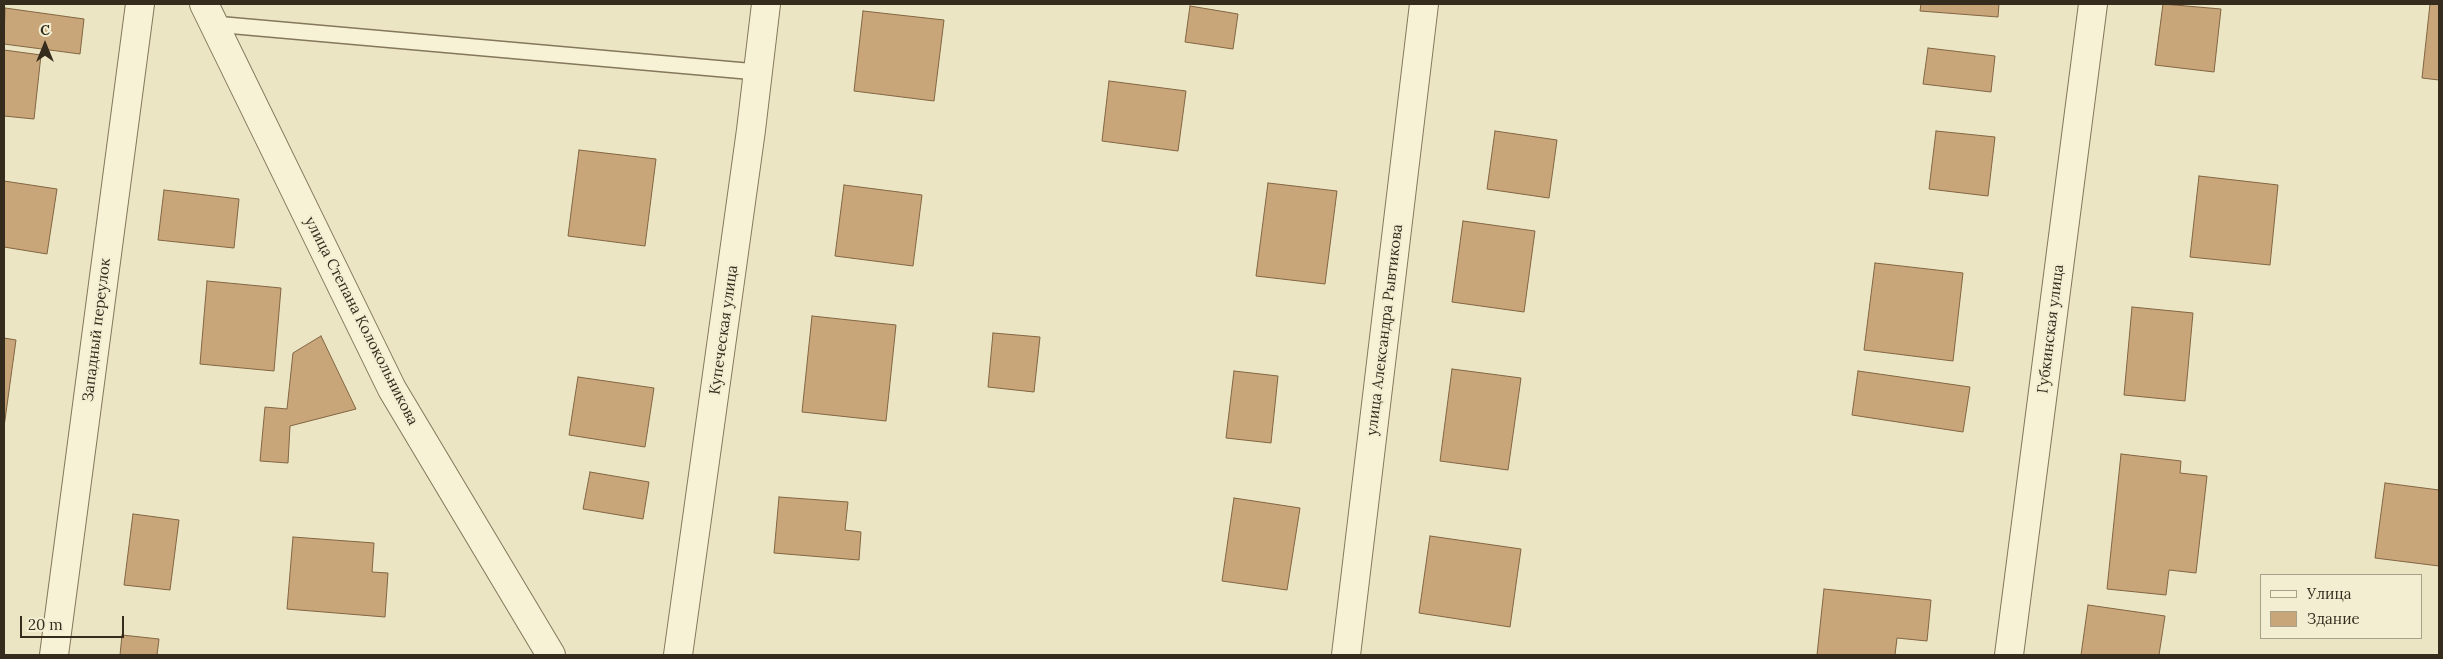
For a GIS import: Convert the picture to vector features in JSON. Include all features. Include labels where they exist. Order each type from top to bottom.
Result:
[{"type":"street","name":"Западный переулок","points":[[54,655],[140,4]]},
{"type":"street","name":"Купеческая улица","points":[[678,655],[766,4]]},
{"type":"street","name":"улица Александра Рывтикова","points":[[1346,655],[1424,4]]},
{"type":"street","name":"Губкинская улица","points":[[2009,655],[2093,4]]},
{"type":"street","name":"улица Степана Колокольникова","points":[[209,14],[392,389],[550,655]]},
{"type":"lane","points":[[209,14],[757,72]]},
{"type":"building","points":[[1921,4],[1999,4],[1998,17],[1920,11]]},
{"type":"building","points":[[2163,4],[2221,9],[2214,72],[2155,65]]},
{"type":"building","points":[[2430,4],[2439,4],[2439,80],[2422,78]]},
{"type":"building","points":[[1190,6],[1238,14],[1233,49],[1185,42]]},
{"type":"building","points":[[5,8],[84,19],[80,54],[4,44]]},
{"type":"building","points":[[863,11],[944,20],[934,101],[854,91]]},
{"type":"building","points":[[1928,48],[1995,56],[1991,92],[1923,84]]},
{"type":"building","points":[[4,50],[41,55],[34,119],[4,116]]},
{"type":"building","points":[[1109,81],[1186,91],[1178,151],[1102,141]]},
{"type":"building","points":[[1495,131],[1557,140],[1549,198],[1487,189]]},
{"type":"building","points":[[1936,131],[1995,137],[1988,196],[1929,189]]},
{"type":"building","points":[[579,150],[656,159],[645,246],[568,236]]},
{"type":"building","points":[[2199,176],[2278,185],[2270,265],[2190,257]]},
{"type":"building","points":[[4,181],[57,189],[47,254],[4,247]]},
{"type":"building","points":[[1268,183],[1337,191],[1325,284],[1256,276]]},
{"type":"building","points":[[844,185],[922,195],[913,266],[835,256]]},
{"type":"building","points":[[164,190],[239,199],[234,248],[158,240]]},
{"type":"building","points":[[1463,221],[1535,231],[1524,312],[1452,302]]},
{"type":"building","points":[[1875,263],[1963,273],[1953,361],[1864,350]]},
{"type":"building","points":[[207,281],[281,288],[274,371],[200,364]]},
{"type":"building","points":[[2132,307],[2193,313],[2185,401],[2124,395]]},
{"type":"building","points":[[812,316],[896,325],[886,421],[802,412]]},
{"type":"building","points":[[993,333],[1040,337],[1034,392],[988,387]]},
{"type":"building","points":[[321,336],[356,409],[290,426],[288,463],[260,461],[265,407],[287,409],[293,353]]},
{"type":"building","points":[[4,338],[16,340],[4,427]]},
{"type":"building","points":[[1452,369],[1521,378],[1508,470],[1440,461]]},
{"type":"building","points":[[1234,371],[1278,376],[1271,443],[1226,438]]},
{"type":"building","points":[[1858,371],[1970,387],[1963,432],[1852,415]]},
{"type":"building","points":[[578,377],[654,388],[645,447],[569,435]]},
{"type":"building","points":[[2121,454],[2181,461],[2180,473],[2207,476],[2196,573],[2169,570],[2166,595],[2107,589]]},
{"type":"building","points":[[590,472],[649,482],[643,519],[583,509]]},
{"type":"building","points":[[2385,483],[2439,490],[2439,566],[2375,558]]},
{"type":"building","points":[[779,497],[848,502],[845,530],[861,532],[859,560],[774,553]]},
{"type":"building","points":[[1234,498],[1300,508],[1287,590],[1222,581]]},
{"type":"building","points":[[133,514],[179,520],[170,590],[124,585]]},
{"type":"building","points":[[1430,536],[1521,549],[1510,627],[1419,613]]},
{"type":"building","points":[[293,537],[374,543],[372,572],[388,573],[385,617],[287,609]]},
{"type":"building","points":[[1824,589],[1931,600],[1927,641],[1897,638],[1895,655],[1817,655]]},
{"type":"building","points":[[2088,605],[2165,616],[2159,655],[2081,655]]},
{"type":"building","points":[[122,635],[159,639],[157,655],[120,655]]}]
